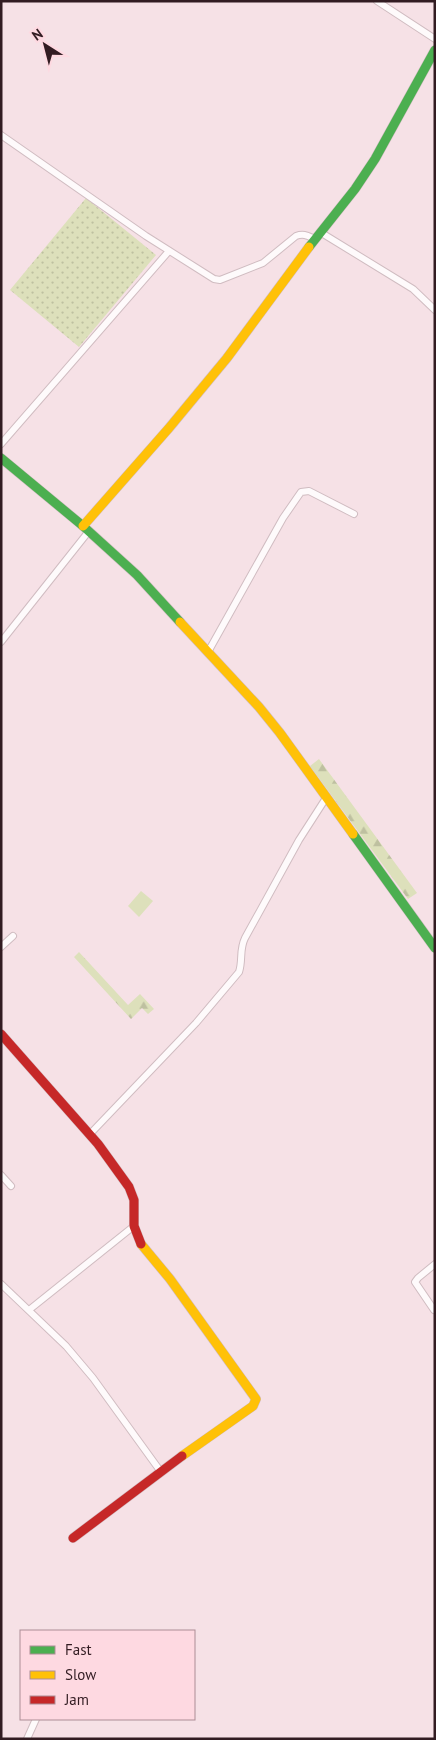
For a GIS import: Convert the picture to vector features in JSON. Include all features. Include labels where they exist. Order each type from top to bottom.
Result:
[{"type":"street","points":[[377,1],[435,39]]},
{"type":"street","points":[[1,642],[86,528],[226,358],[368,170],[435,50]]},
{"type":"street","points":[[1,135],[146,236],[214,280],[220,280],[263,263],[296,236],[302,234],[318,236],[413,289],[435,310]]},
{"type":"street","points":[[1,444],[170,251]]},
{"type":"street","points":[[1,458],[86,528],[137,575],[259,707],[280,733],[435,948]]},
{"type":"street","points":[[208,652],[283,518],[301,492],[309,491],[354,514]]},
{"type":"street","points":[[90,1134],[196,1023],[239,972],[241,947],[245,938],[299,840],[326,798]]},
{"type":"street","points":[[1,947],[13,936]]},
{"type":"street","points":[[1,1034],[90,1134],[132,1191],[134,1226],[140,1244],[170,1279],[256,1399],[253,1406],[213,1433],[73,1538]]},
{"type":"street","points":[[1,1175],[11,1186]]},
{"type":"street","points":[[28,1310],[134,1226]]},
{"type":"street","points":[[434,1310],[415,1282],[435,1264]]},
{"type":"street","points":[[1,1284],[66,1346],[93,1378],[162,1472]]},
{"type":"street","points":[[27,1739],[36,1720]]},
{"type":"green space","points":[[86,198],[156,255],[79,347],[10,290]]},
{"type":"green space","points":[[319,759],[417,893],[408,899],[310,766]]},
{"type":"green space","points":[[141,891],[153,901],[139,917],[128,906]]},
{"type":"green space","points":[[79,952],[128,1005],[140,994],[154,1009],[148,1014],[142,1008],[131,1019],[74,957]]},
{"type":"traffic: fast","points":[[309,247],[355,189],[375,159],[435,50]]},
{"type":"traffic: fast","points":[[1,458],[83,526],[137,575],[180,622]]},
{"type":"traffic: fast","points":[[353,834],[435,948]]},
{"type":"traffic: slow","points":[[83,526],[169,428],[227,358],[309,247]]},
{"type":"traffic: slow","points":[[180,622],[259,707],[353,834]]},
{"type":"traffic: slow","points":[[141,1244],[170,1279],[256,1399],[253,1406],[182,1456]]},
{"type":"traffic: jam","points":[[1,1034],[98,1144],[129,1187],[134,1200],[134,1226],[141,1244]]},
{"type":"traffic: jam","points":[[73,1538],[182,1456]]}]
